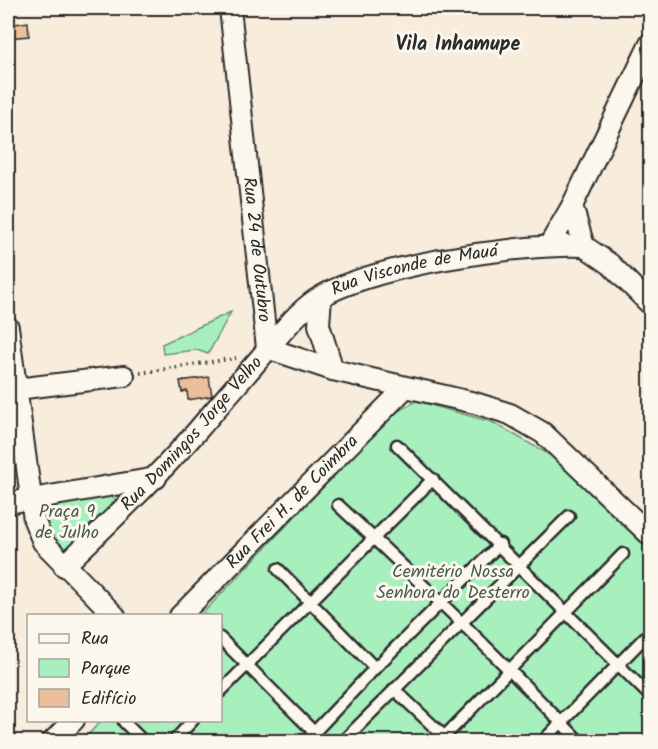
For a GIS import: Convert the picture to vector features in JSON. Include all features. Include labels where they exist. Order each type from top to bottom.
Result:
[{"type":"street","name":"Rua 24 de Outubro","points":[[230,8],[265,351]]},
{"type":"street","points":[[550,244],[644,80],[651,44]]},
{"type":"street","points":[[572,206],[584,246],[610,264],[651,304]]},
{"type":"street","name":"Rua Visconde de Mauá","points":[[265,351],[310,304],[356,281],[405,267],[550,244],[584,246]]},
{"type":"street","points":[[321,297],[319,325],[333,370]]},
{"type":"street","points":[[8,327],[12,389],[29,501],[42,542],[113,614]]},
{"type":"street","points":[[265,351],[510,414],[543,433],[651,535]]},
{"type":"street","name":"Rua Domingos Jorge Velho","points":[[64,566],[156,478],[265,351]]},
{"type":"street","points":[[12,389],[124,376]]},
{"type":"street","name":"Rua Frei H. de Coimbra","points":[[181,614],[405,388]]},
{"type":"street","points":[[8,503],[156,478]]},
{"type":"street","points":[[52,741],[72,722]]},
{"type":"lane","points":[[398,445],[568,611],[618,665],[651,696]]},
{"type":"lane","points":[[222,691],[372,537],[433,479]]},
{"type":"lane","points":[[338,505],[464,622],[509,672],[580,741]]},
{"type":"lane","points":[[342,741],[569,516]]},
{"type":"lane","points":[[305,741],[500,544]]},
{"type":"lane","points":[[394,689],[444,740],[623,554]]},
{"type":"lane","points":[[278,569],[375,668]]},
{"type":"lane","points":[[542,741],[651,632]]},
{"type":"lane","points":[[222,640],[314,732]]},
{"type":"lane","points":[[124,722],[144,741]]},
{"type":"lane","points":[[173,741],[191,722]]},
{"type":"path","points":[[124,376],[265,351]]},
{"type":"green space","points":[[231,312],[208,354],[197,350],[163,354],[162,344]]},
{"type":"green space","name":"Cemitério Nossa Senhora do Desterro","points":[[416,401],[492,422],[550,455],[650,551],[650,741],[81,742],[100,722],[222,722],[222,614],[202,614],[393,414]]},
{"type":"green space","name":"Praça 9 de Julho","points":[[129,489],[64,555],[49,533],[38,507]]},
{"type":"building","points":[[28,22],[29,36],[8,38],[8,25]]},
{"type":"building","points":[[209,377],[212,396],[188,400],[187,391],[182,392],[180,381]]},
{"type":"district","name":"Vila Inhamupe","points":[[458,45]]}]
